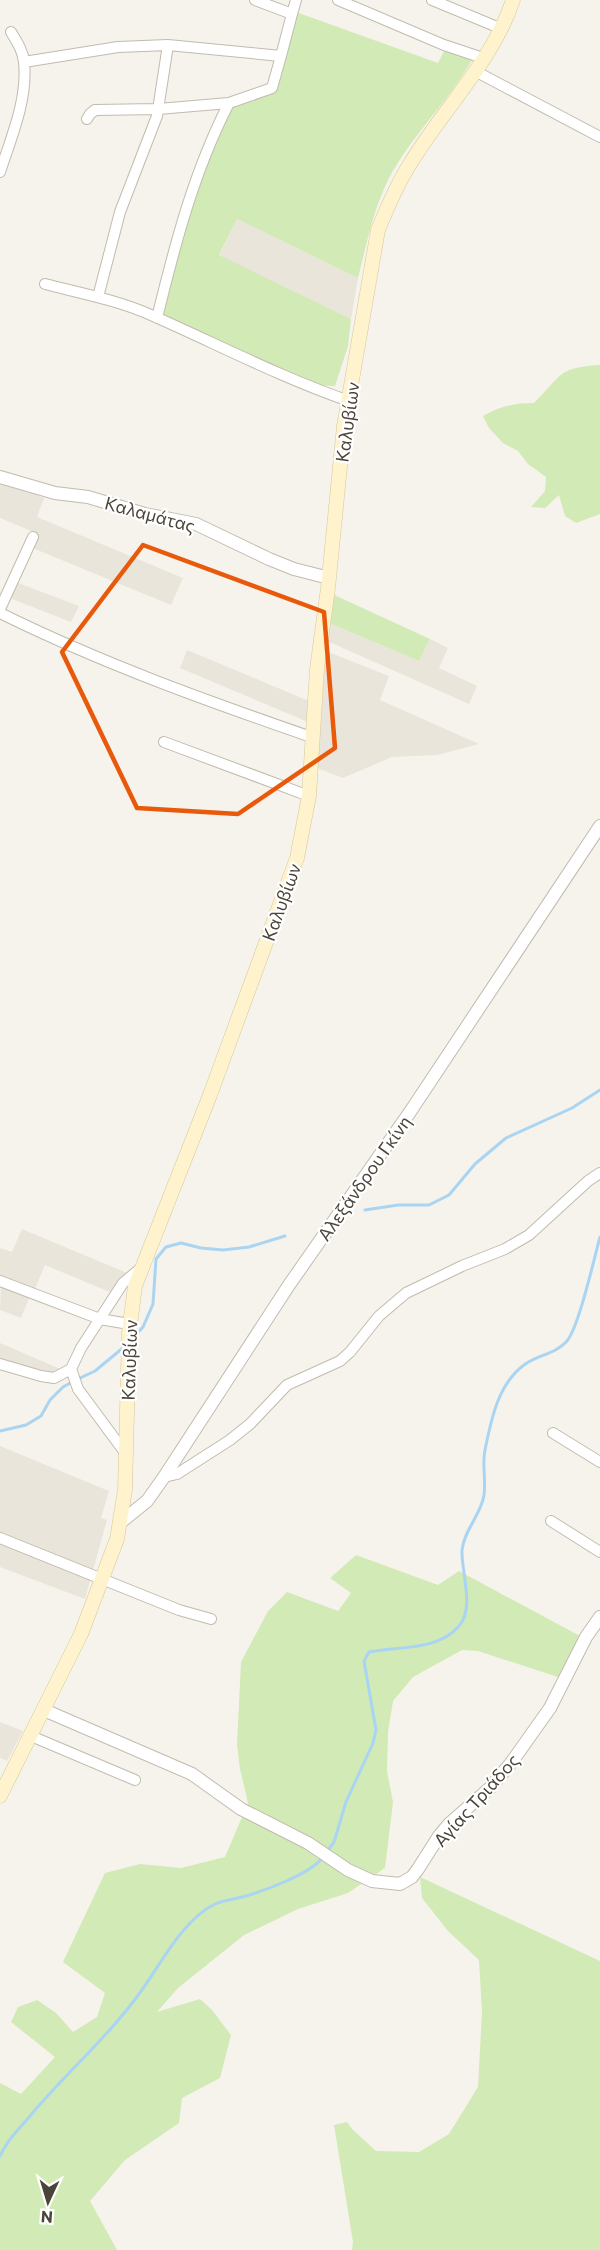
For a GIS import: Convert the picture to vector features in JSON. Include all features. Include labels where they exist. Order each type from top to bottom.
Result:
[{"type":"main road","name":"Καλυβίων","points":[[0,1796],[81,1634],[121,1522],[125,1490],[129,1328],[135,1286],[210,1095],[297,858],[309,796],[317,669],[329,578],[344,426],[378,230],[410,164],[502,29],[513,0]]},
{"type":"street","points":[[255,0],[292,14]]},
{"type":"street","points":[[87,119],[95,110],[158,109],[229,103],[272,88],[296,0]]},
{"type":"street","points":[[338,0],[444,45],[483,58]]},
{"type":"street","points":[[432,0],[502,29]]},
{"type":"street","points":[[0,172],[22,98],[24,62],[21,50],[11,32]]},
{"type":"street","points":[[24,62],[118,47],[168,45],[281,56]]},
{"type":"street","points":[[98,297],[120,212],[158,109],[168,45]]},
{"type":"street","points":[[475,71],[600,137]]},
{"type":"street","points":[[157,318],[177,234],[212,139],[229,103]]},
{"type":"street","points":[[45,284],[98,297],[157,318],[313,389],[349,401]]},
{"type":"street","name":"Καλαμάτας","points":[[0,477],[55,493],[88,497],[145,514],[196,524],[269,559],[329,578]]},
{"type":"street","points":[[0,609],[33,537]]},
{"type":"street","points":[[0,614],[61,643],[145,677],[314,738]]},
{"type":"street","points":[[164,742],[309,796]]},
{"type":"street","name":"Αλεξάνδρου Γκίνη","points":[[121,1522],[147,1501],[164,1477],[290,1285],[410,1112],[600,826]]},
{"type":"street","points":[[164,1477],[177,1473],[230,1440],[271,1404],[287,1385],[340,1361],[379,1316],[406,1293],[462,1266],[505,1249],[529,1235],[588,1181],[600,1173]]},
{"type":"street","points":[[126,1454],[78,1389],[72,1373],[81,1348],[123,1283],[141,1268]]},
{"type":"street","points":[[0,1281],[129,1328]]},
{"type":"street","points":[[0,1364],[54,1378],[72,1373]]},
{"type":"street","points":[[553,1433],[600,1462]]},
{"type":"street","points":[[551,1521],[600,1552]]},
{"type":"street","points":[[0,1538],[179,1610],[211,1619]]},
{"type":"street","name":"Αγίας Τριάδος","points":[[44,1710],[192,1774],[241,1809],[308,1843],[348,1870],[372,1881],[400,1884],[412,1877],[444,1830],[490,1788],[512,1763],[550,1708],[586,1637],[600,1617]]},
{"type":"street","points":[[31,1736],[135,1780]]},
{"type":"highlighted area","points":[[143,545],[324,612],[335,748],[238,814],[137,808],[62,652]]},
{"type":"shaded area","points":[[237,219],[358,278],[351,319],[219,256]]},
{"type":"shaded area","points":[[0,480],[44,498],[37,517],[183,578],[171,605],[30,547],[36,533],[0,518]]},
{"type":"shaded area","points":[[13,581],[79,606],[71,622],[7,597]]},
{"type":"shaded area","points":[[329,623],[419,661],[430,639],[448,648],[439,668],[477,686],[469,704],[327,641]]},
{"type":"shaded area","points":[[187,650],[309,701],[308,722],[180,668]]},
{"type":"shaded area","points":[[326,651],[389,676],[380,700],[479,744],[437,755],[392,757],[343,778],[317,768]]},
{"type":"shaded area","points":[[22,1229],[127,1273],[112,1293],[45,1265],[35,1289],[0,1276],[0,1248],[12,1252]]},
{"type":"shaded area","points":[[1,1287],[29,1298],[21,1318],[0,1310]]},
{"type":"shaded area","points":[[0,1343],[65,1371],[48,1373],[0,1359]]},
{"type":"shaded area","points":[[0,1446],[109,1491],[101,1518],[107,1520],[85,1599],[0,1567]]},
{"type":"shaded area","points":[[0,1722],[23,1731],[7,1761],[0,1758]]},
{"type":"green space","points":[[296,12],[438,63],[445,49],[472,60],[454,88],[403,155],[387,181],[372,222],[358,278],[237,219],[219,255],[351,319],[348,346],[335,386],[313,385],[160,317],[200,184],[231,106],[273,93]]},
{"type":"green space","points":[[600,365],[600,514],[576,523],[565,516],[559,495],[545,508],[531,507],[545,491],[546,477],[528,464],[518,451],[503,443],[489,428],[483,416],[508,406],[534,403],[556,379],[567,371]]},
{"type":"green space","points":[[332,594],[430,639],[419,661],[329,623]]},
{"type":"green space","points":[[356,1555],[438,1585],[459,1571],[580,1636],[558,1677],[478,1651],[462,1650],[413,1677],[393,1701],[388,1732],[387,1771],[393,1802],[385,1868],[348,1893],[298,1909],[244,1935],[178,1988],[157,2012],[200,1999],[212,2010],[231,2035],[220,2078],[182,2098],[179,2123],[125,2160],[90,2201],[117,2250],[0,2250],[0,2083],[21,2094],[55,2057],[11,2022],[18,2007],[37,2000],[56,2013],[73,2032],[97,2017],[105,1993],[63,1962],[105,1873],[140,1864],[181,1868],[225,1857],[248,1803],[237,1745],[241,1662],[268,1611],[287,1592],[338,1611],[351,1593],[330,1578]]},
{"type":"green space","points":[[420,1877],[600,1961],[600,2250],[352,2250],[353,2242],[334,2125],[347,2122],[376,2151],[419,2152],[449,2134],[478,2087],[482,2012],[479,1960],[448,1931],[422,1898]]},
{"type":"waterway","points":[[365,1210],[398,1205],[429,1205],[449,1195],[475,1164],[506,1138],[572,1108],[600,1090]]},
{"type":"waterway","points":[[133,1338],[143,1327],[153,1304],[156,1259],[166,1247],[181,1243],[223,1250],[249,1247],[285,1236]]},
{"type":"waterway","points":[[326,1853],[334,1842],[346,1802],[373,1743],[376,1730],[364,1661],[369,1652],[429,1644],[440,1640],[459,1626],[464,1618],[467,1600],[462,1559],[463,1543],[480,1509],[484,1495],[484,1455],[497,1403],[515,1373],[529,1362],[563,1345],[572,1333],[600,1237]]},
{"type":"waterway","points":[[78,1379],[95,1371],[124,1347]]},
{"type":"waterway","points":[[0,1431],[26,1425],[41,1416],[50,1400],[63,1387],[72,1382]]},
{"type":"waterway","points":[[0,2156],[6,2145],[43,2101],[127,2010],[192,1921],[215,1904],[276,1886],[308,1870],[322,1858]]}]
